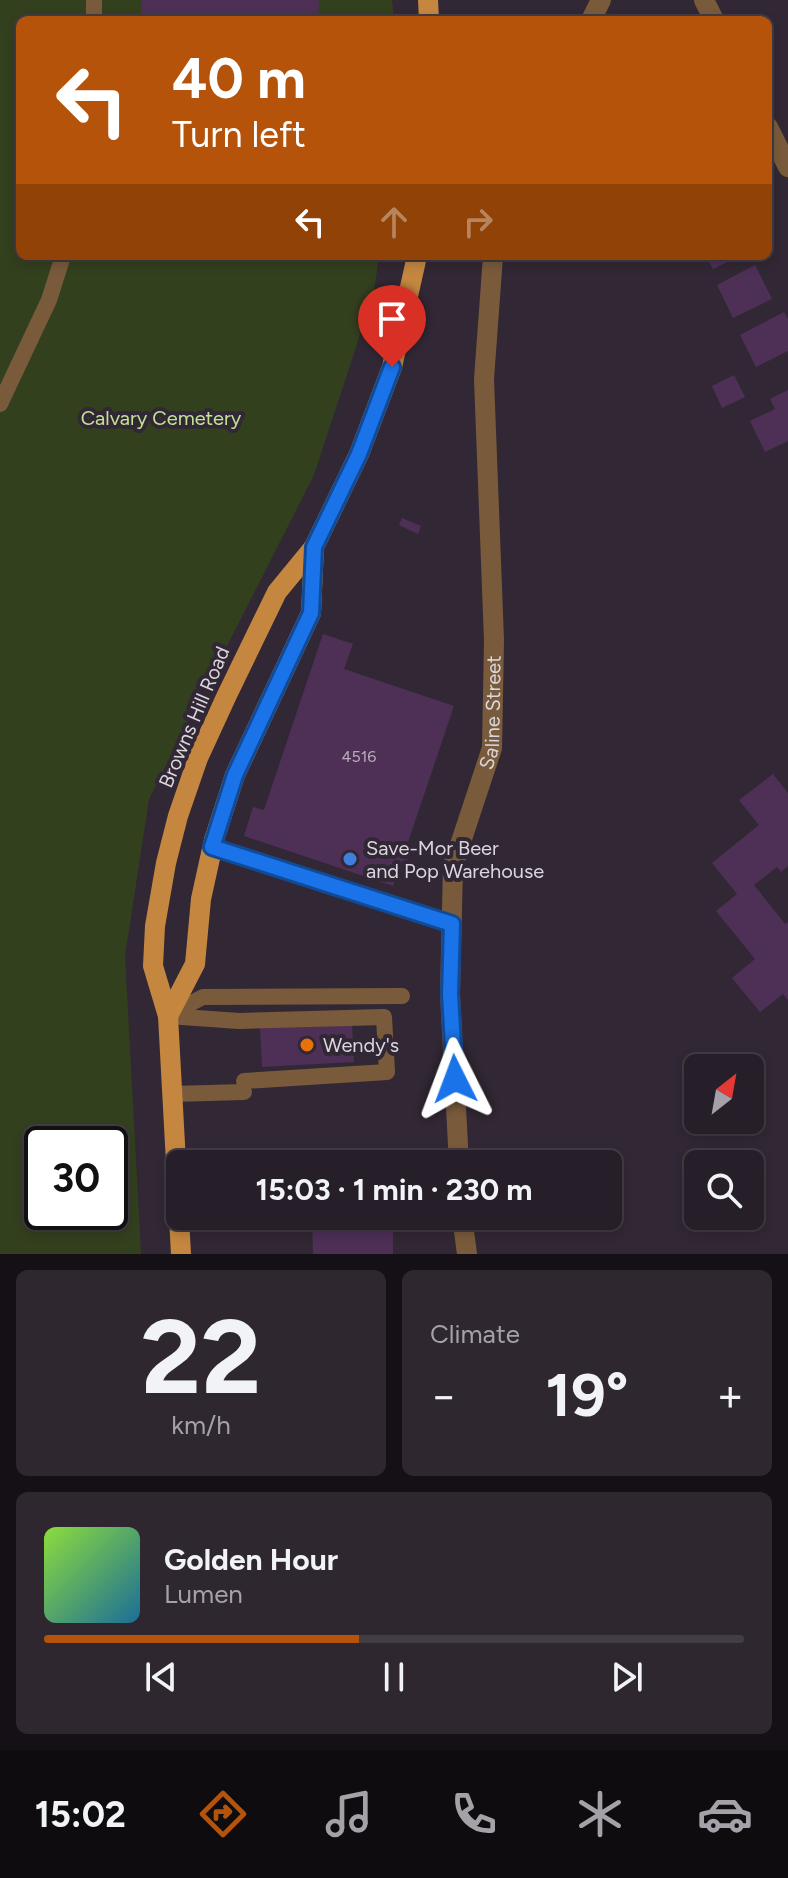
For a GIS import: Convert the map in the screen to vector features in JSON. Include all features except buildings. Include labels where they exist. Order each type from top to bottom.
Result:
[{"type":"main road","name":"Browns Hill Road","points":[[181,1254],[168,1016],[153,966],[155,926],[166,863],[198,758],[277,592],[314,547],[359,454],[392,367],[416,260]]},
{"type":"main road","name":"Browns Hill Road","points":[[168,1016],[195,964],[201,899],[212,847],[235,775],[311,613],[314,547]]},
{"type":"street","points":[[772,135],[788,167]]},
{"type":"street","name":"Saline Street","points":[[458,1150],[450,994],[453,866],[492,748],[494,640],[484,379],[493,260]]},
{"type":"street","points":[[464,1230],[467,1254]]},
{"type":"lane","points":[[0,404],[49,300],[62,260]]},
{"type":"lane","points":[[212,847],[452,924]]},
{"type":"lane","points":[[168,1016],[203,997],[402,996]]},
{"type":"lane","points":[[227,997],[239,1021]]},
{"type":"lane","points":[[168,1016],[239,1021],[384,1017],[387,1072],[172,1094]]},
{"type":"green space","name":"Calvary Cemetery","points":[[0,0],[392,0],[394,16],[16,16],[16,260],[378,260],[374,292],[314,475],[149,799],[125,956],[141,1254],[0,1254]]},
{"type":"place","name":"Save-Mor Beer and Pop Warehouse","points":[[350,859]]},
{"type":"place","name":"Wendy's","points":[[307,1045]]},
{"type":"route","points":[[392,367],[359,454],[314,547],[311,613],[235,775],[212,847],[452,924],[450,994],[455,1079]]}]
